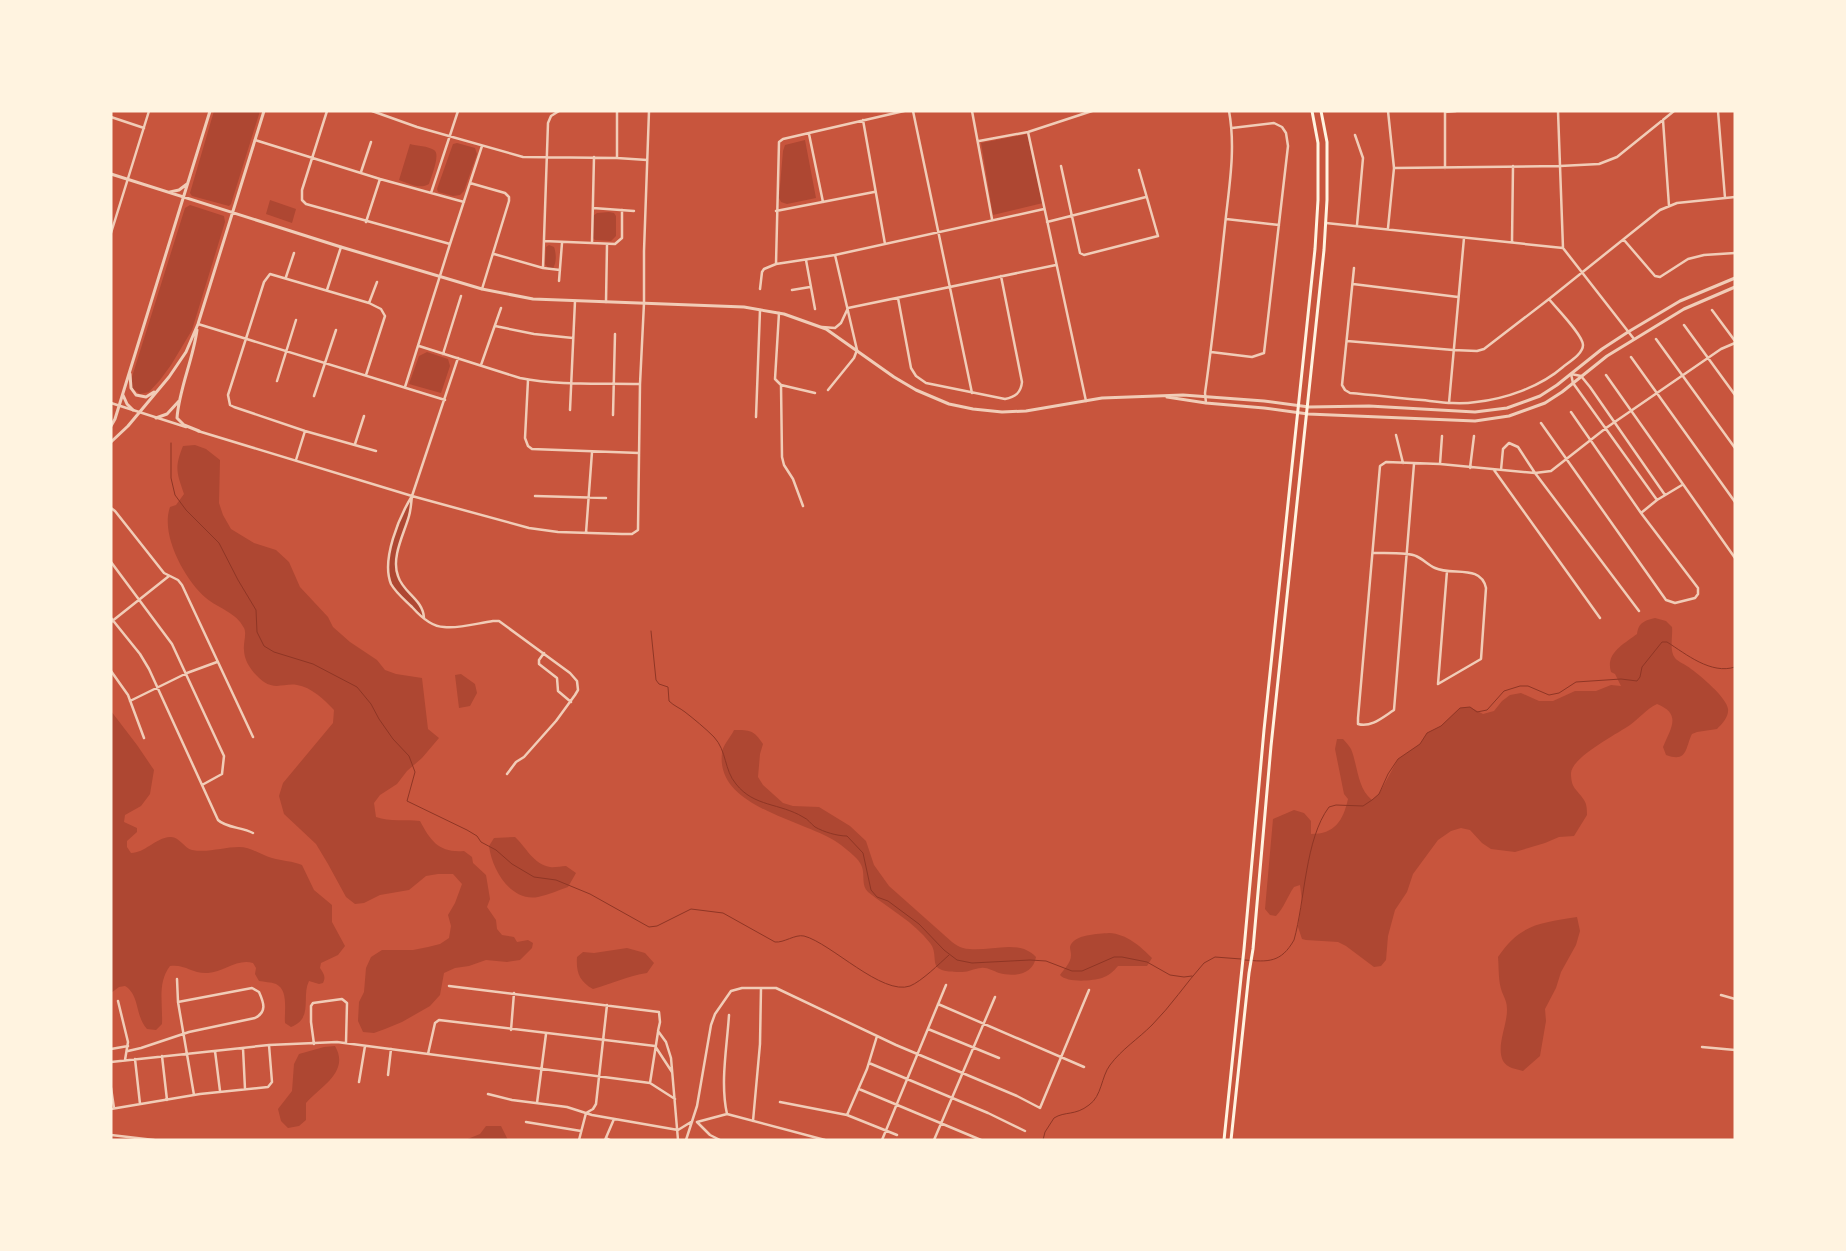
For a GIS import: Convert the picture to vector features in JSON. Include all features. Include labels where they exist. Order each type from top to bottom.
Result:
[{"type":"main road","points":[[1224,1140],[1242,972],[1264,730],[1315,249],[1318,200],[1318,142],[1312,111]]},
{"type":"main road","points":[[1232,1140],[1253,949],[1271,746],[1308,414],[1326,222],[1327,142],[1321,111]]},
{"type":"street","points":[[111,233],[149,111]]},
{"type":"street","points":[[111,426],[131,368],[210,111]]},
{"type":"street","points":[[111,442],[159,389],[186,352],[198,324],[264,111]]},
{"type":"street","points":[[327,111],[302,190],[302,200],[306,204],[366,222],[450,244]]},
{"type":"street","points":[[372,111],[451,137],[523,157],[594,157],[647,160]]},
{"type":"street","points":[[431,193],[458,111]]},
{"type":"street","points":[[543,268],[548,123],[551,116],[559,111]]},
{"type":"street","points":[[617,111],[617,158]]},
{"type":"street","points":[[111,403],[412,496],[529,528],[558,532],[632,534],[638,530],[640,384],[649,111]]},
{"type":"street","points":[[776,264],[778,145],[783,140],[904,111]]},
{"type":"street","points":[[913,111],[972,393]]},
{"type":"street","points":[[972,111],[992,219]]},
{"type":"street","points":[[979,141],[1028,132],[1092,111]]},
{"type":"street","points":[[1206,403],[1205,397],[1232,164],[1232,128],[1229,111]]},
{"type":"street","points":[[1388,111],[1394,168],[1388,228]]},
{"type":"street","points":[[1445,168],[1445,112],[1456,111]]},
{"type":"street","points":[[1558,111],[1563,248],[1634,339]]},
{"type":"street","points":[[1394,168],[1599,164],[1617,157],[1674,111]]},
{"type":"street","points":[[1718,111],[1725,198]]},
{"type":"street","points":[[111,118],[144,128]]},
{"type":"street","points":[[863,120],[874,192],[885,244]]},
{"type":"street","points":[[1663,120],[1669,206]]},
{"type":"street","points":[[1211,352],[1252,357],[1264,352],[1288,146],[1286,133],[1282,127],[1274,123],[1232,128]]},
{"type":"street","points":[[1028,132],[1086,401]]},
{"type":"street","points":[[809,134],[822,202]]},
{"type":"street","points":[[1355,135],[1363,158],[1357,225]]},
{"type":"street","points":[[255,140],[464,202]]},
{"type":"street","points":[[361,172],[371,142]]},
{"type":"street","points":[[405,387],[482,146]]},
{"type":"street","points":[[592,244],[594,157]]},
{"type":"street","points":[[1061,166],[1082,255],[1156,237],[1158,234],[1139,170]]},
{"type":"street","points":[[1512,242],[1513,166]]},
{"type":"street","points":[[111,174],[341,247],[482,289],[533,299],[760,308],[820,326],[835,328],[841,323],[848,308]]},
{"type":"street","points":[[366,222],[380,178]]},
{"type":"street","points":[[168,192],[183,188],[189,179]]},
{"type":"street","points":[[470,182],[505,193],[510,201],[482,289]]},
{"type":"street","points":[[776,211],[874,192]]},
{"type":"street","points":[[1047,222],[1146,197]]},
{"type":"street","points":[[1347,341],[1453,350],[1477,351],[1484,349],[1660,210],[1677,203],[1735,197]]},
{"type":"street","points":[[593,208],[634,210]]},
{"type":"street","points":[[760,289],[762,272],[764,269],[776,264],[835,255],[1044,209]]},
{"type":"street","points":[[544,241],[607,245],[619,242],[622,238],[622,210]]},
{"type":"street","points":[[1226,219],[1279,225]]},
{"type":"street","points":[[1326,222],[1563,248]]},
{"type":"street","points":[[1449,403],[1464,238]]},
{"type":"street","points":[[1623,240],[1655,276],[1660,277],[1688,259],[1704,254],[1735,253]]},
{"type":"street","points":[[560,281],[562,243]]},
{"type":"street","points":[[606,302],[607,245]]},
{"type":"street","points":[[327,290],[341,247]]},
{"type":"street","points":[[286,278],[294,253]]},
{"type":"street","points":[[494,254],[543,268],[560,270]]},
{"type":"street","points":[[828,390],[854,358],[857,350],[835,255]]},
{"type":"street","points":[[806,260],[815,310]]},
{"type":"street","points":[[848,308],[1056,265]]},
{"type":"street","points":[[1354,268],[1342,385],[1350,393],[1449,403],[1475,402],[1528,388],[1559,371],[1579,354],[1583,344],[1579,336],[1549,299]]},
{"type":"street","points":[[366,375],[384,312],[378,306],[270,274],[264,282],[228,395],[230,405],[234,407],[305,431],[376,451]]},
{"type":"street","points":[[898,298],[911,368],[916,376],[926,383],[1005,399],[1013,398],[1022,389],[1022,382],[1001,276]]},
{"type":"street","points":[[820,326],[894,377],[933,398],[949,404],[973,409],[1002,412],[1026,411],[1102,398],[1184,395],[1264,401],[1308,407],[1391,407],[1475,412],[1507,408],[1540,396],[1602,349],[1628,332],[1680,301],[1735,278]]},
{"type":"street","points":[[369,303],[377,282]]},
{"type":"street","points":[[1353,284],[1458,297]]},
{"type":"street","points":[[792,290],[811,287]]},
{"type":"street","points":[[1158,396],[1206,403],[1264,408],[1298,414],[1475,420],[1501,418],[1545,404],[1634,339],[1684,309],[1735,288]]},
{"type":"street","points":[[443,354],[461,296]]},
{"type":"street","points":[[570,410],[575,301]]},
{"type":"street","points":[[481,365],[501,308]]},
{"type":"street","points":[[756,417],[760,308]]},
{"type":"street","points":[[1414,464],[1394,710],[1368,725],[1358,724],[1380,466],[1386,462],[1440,464],[1535,473],[1551,471],[1606,428],[1721,349],[1735,342],[1712,310]]},
{"type":"street","points":[[779,313],[775,380],[781,385],[815,393]]},
{"type":"street","points":[[277,381],[296,320]]},
{"type":"street","points":[[198,324],[445,400]]},
{"type":"street","points":[[198,324],[194,349],[177,413],[178,420],[199,431]]},
{"type":"street","points":[[1684,325],[1735,395]]},
{"type":"street","points":[[495,326],[539,335],[573,338]]},
{"type":"street","points":[[314,396],[336,330]]},
{"type":"street","points":[[613,415],[615,334]]},
{"type":"street","points":[[1656,339],[1735,448]]},
{"type":"street","points":[[419,346],[528,380],[571,384],[640,384]]},
{"type":"street","points":[[1631,357],[1735,502]]},
{"type":"street","points":[[424,618],[422,608],[401,582],[396,567],[397,556],[410,513],[412,496],[458,358]]},
{"type":"street","points":[[131,368],[130,384],[132,391],[136,395],[146,397],[159,389]]},
{"type":"street","points":[[1571,374],[1581,376],[1665,495]]},
{"type":"street","points":[[1571,374],[1573,383],[1657,500]]},
{"type":"street","points":[[1606,375],[1735,558]]},
{"type":"street","points":[[528,380],[525,438],[528,446],[532,449],[639,453]]},
{"type":"street","points":[[781,385],[782,457],[803,506]]},
{"type":"street","points":[[122,394],[127,404],[133,410]]},
{"type":"street","points":[[156,418],[167,414],[180,400]]},
{"type":"street","points":[[1391,407],[1393,416]]},
{"type":"street","points":[[1541,423],[1666,600],[1674,603],[1695,598],[1698,594],[1698,588],[1641,513],[1571,412]]},
{"type":"street","points":[[355,444],[364,416]]},
{"type":"street","points":[[296,460],[305,431]]},
{"type":"street","points":[[1396,435],[1403,463]]},
{"type":"street","points":[[1440,464],[1442,436]]},
{"type":"street","points":[[1470,468],[1474,436]]},
{"type":"street","points":[[1501,470],[1503,449],[1509,444],[1518,447],[1535,473],[1639,611]]},
{"type":"street","points":[[586,533],[592,452]]},
{"type":"street","points":[[1494,470],[1600,618]]},
{"type":"street","points":[[1641,513],[1682,484]]},
{"type":"street","points":[[412,496],[403,510],[389,558],[388,572],[395,590],[424,618],[442,628],[494,621],[499,622],[570,672],[577,681],[578,690],[570,702],[548,731],[524,757],[516,762],[507,774]]},
{"type":"street","points":[[535,496],[606,498]]},
{"type":"street","points":[[111,508],[116,511],[156,562],[169,576],[178,580],[182,585],[252,737]]},
{"type":"street","points":[[1372,553],[1414,554],[1435,568],[1470,572],[1481,577],[1485,583],[1481,659],[1438,684],[1447,570]]},
{"type":"street","points":[[111,562],[172,644],[224,756],[222,774],[202,784]]},
{"type":"street","points":[[169,576],[112,620],[140,654],[158,688],[219,821],[253,833]]},
{"type":"street","points":[[544,653],[539,660],[539,664],[556,678],[558,692],[570,702]]},
{"type":"street","points":[[130,701],[217,662]]},
{"type":"street","points":[[111,671],[122,685],[130,701],[144,738]]},
{"type":"street","points":[[177,979],[178,1002],[194,1095]]},
{"type":"street","points":[[882,1140],[946,985]]},
{"type":"street","points":[[449,986],[659,1012],[660,1022],[650,1083]]},
{"type":"street","points":[[128,1051],[183,1034],[255,1018],[263,1011],[264,1004],[259,992],[252,988],[178,1002]]},
{"type":"street","points":[[686,1140],[697,1106],[711,1025],[715,1014],[730,991],[742,988],[779,989],[877,1036],[1040,1108],[1089,990]]},
{"type":"street","points":[[753,1121],[760,1044],[762,988]]},
{"type":"street","points":[[511,1030],[514,993]]},
{"type":"street","points":[[1721,996],[1735,999]]},
{"type":"street","points":[[934,1140],[995,997]]},
{"type":"street","points":[[314,1044],[310,1022],[310,1006],[313,1003],[342,999],[346,1000],[347,1003],[346,1043]]},
{"type":"street","points":[[118,1001],[128,1042],[125,1060]]},
{"type":"street","points":[[938,1004],[1084,1066]]},
{"type":"street","points":[[579,1140],[586,1113],[593,1109],[596,1104],[607,1005]]},
{"type":"street","points":[[727,1114],[724,1087],[729,1015]]},
{"type":"street","points":[[428,1054],[435,1023],[439,1020],[655,1046]]},
{"type":"street","points":[[928,1029],[999,1058]]},
{"type":"street","points":[[658,1031],[669,1048],[678,1140]]},
{"type":"street","points":[[537,1103],[546,1034]]},
{"type":"street","points":[[847,1115],[869,1063],[877,1036]]},
{"type":"street","points":[[111,1062],[269,1045],[346,1043],[650,1083],[675,1099]]},
{"type":"street","points":[[111,1088],[112,1109],[194,1095],[270,1085],[271,1064],[269,1045]]},
{"type":"street","points":[[111,1049],[128,1046]]},
{"type":"street","points":[[359,1082],[365,1046]]},
{"type":"street","points":[[655,1046],[673,1074]]},
{"type":"street","points":[[1702,1047],[1735,1050]]},
{"type":"street","points":[[243,1048],[245,1089]]},
{"type":"street","points":[[215,1050],[220,1092]]},
{"type":"street","points":[[388,1075],[391,1050]]},
{"type":"street","points":[[162,1056],[167,1100]]},
{"type":"street","points":[[135,1059],[140,1104]]},
{"type":"street","points":[[869,1063],[988,1113],[1025,1131]]},
{"type":"street","points":[[859,1089],[981,1140]]},
{"type":"street","points":[[488,1094],[503,1098],[567,1107],[614,1119],[678,1130],[692,1122],[727,1114],[825,1140]]},
{"type":"street","points":[[780,1102],[847,1115],[897,1135]]},
{"type":"street","points":[[610,1140],[605,1139],[614,1119]]},
{"type":"street","points":[[526,1122],[581,1131]]},
{"type":"street","points":[[697,1122],[710,1135],[720,1140]]},
{"type":"street","points":[[111,1135],[154,1140]]},
{"type":"shaded area","points":[[214,111],[260,111],[229,206],[192,196],[190,193]]},
{"type":"shaded area","points":[[1027,134],[1043,203],[993,215],[981,143]]},
{"type":"shaded area","points":[[805,140],[816,198],[787,204],[781,202],[779,198],[785,145]]},
{"type":"shaded area","points":[[457,143],[475,148],[477,154],[464,191],[460,195],[453,196],[438,192],[437,189],[453,144]]},
{"type":"shaded area","points":[[410,144],[429,148],[436,152],[436,161],[429,184],[425,186],[399,180]]},
{"type":"shaded area","points":[[270,200],[296,209],[292,223],[266,214]]},
{"type":"shaded area","points":[[190,205],[224,216],[225,222],[192,330],[160,380],[149,392],[140,394],[132,388],[131,380],[185,208]]},
{"type":"shaded area","points":[[597,213],[614,213],[616,216],[616,236],[611,241],[595,240],[593,238],[593,216]]},
{"type":"shaded area","points":[[549,245],[554,247],[555,252],[556,260],[553,268],[548,268],[545,264],[546,247]]},
{"type":"shaded area","points":[[427,352],[448,359],[450,366],[441,393],[409,384],[419,356]]},
{"type":"shaded area","points":[[195,445],[206,449],[220,460],[219,503],[231,529],[254,543],[276,550],[289,562],[300,587],[328,617],[333,627],[350,642],[377,660],[385,670],[396,674],[422,678],[428,729],[439,738],[397,784],[380,795],[374,803],[376,817],[420,821],[428,835],[437,845],[449,850],[464,851],[472,857],[473,863],[486,875],[490,899],[487,907],[496,920],[497,929],[502,935],[514,937],[517,942],[528,940],[533,943],[532,948],[520,960],[507,962],[486,960],[469,966],[455,968],[444,973],[440,995],[430,1006],[402,1022],[374,1033],[363,1032],[358,1021],[359,1002],[364,992],[366,968],[371,957],[382,950],[413,950],[440,944],[449,938],[451,926],[448,915],[462,884],[453,874],[426,876],[409,890],[380,895],[364,903],[355,904],[346,897],[316,844],[284,814],[279,796],[283,783],[333,723],[334,710],[322,698],[307,688],[293,685],[273,686],[257,676],[250,668],[244,655],[245,630],[241,623],[232,614],[211,602],[198,590],[176,556],[168,530],[168,518],[170,507],[176,505],[184,494],[178,470],[180,454],[183,446]]},
{"type":"shaded area","points":[[412,496],[399,550],[398,570],[401,583],[415,597],[424,618],[394,588],[389,575],[390,552],[393,539]]},
{"type":"shaded area","points":[[1655,618],[1666,621],[1672,627],[1672,647],[1675,658],[1712,687],[1723,699],[1728,709],[1726,718],[1717,729],[1692,734],[1682,756],[1673,757],[1666,755],[1663,747],[1671,728],[1672,717],[1670,712],[1657,704],[1630,725],[1587,753],[1573,767],[1571,773],[1572,782],[1587,808],[1587,815],[1574,836],[1559,837],[1515,852],[1491,849],[1482,843],[1470,830],[1461,828],[1451,831],[1438,840],[1413,874],[1407,892],[1395,910],[1388,936],[1386,960],[1381,966],[1374,967],[1338,942],[1302,939],[1298,927],[1302,901],[1300,885],[1294,887],[1276,916],[1270,915],[1265,909],[1273,819],[1294,810],[1304,813],[1311,821],[1311,834],[1326,832],[1332,829],[1337,825],[1343,814],[1348,799],[1344,794],[1335,749],[1337,739],[1343,739],[1351,749],[1363,789],[1372,800],[1379,794],[1398,759],[1420,744],[1427,733],[1441,726],[1460,708],[1470,707],[1483,714],[1494,711],[1510,695],[1521,693],[1539,701],[1553,701],[1575,691],[1596,691],[1611,685],[1621,686],[1615,674],[1611,672],[1610,665],[1613,654],[1621,645],[1637,634],[1639,627],[1643,623]]},
{"type":"shaded area","points":[[461,674],[475,684],[477,693],[470,706],[459,708],[455,675]]},
{"type":"shaded area","points":[[111,711],[154,770],[150,794],[141,806],[125,815],[124,822],[137,828],[137,832],[127,841],[127,847],[131,853],[141,851],[160,840],[170,837],[176,838],[192,850],[248,848],[272,858],[302,865],[314,890],[332,905],[332,922],[345,946],[338,955],[321,963],[320,968],[324,977],[323,983],[319,984],[309,981],[305,1013],[298,1023],[291,1027],[285,1023],[283,991],[276,984],[259,981],[255,974],[256,968],[253,963],[247,962],[208,973],[180,966],[170,966],[163,979],[162,1024],[156,1030],[147,1029],[143,1024],[130,990],[125,986],[119,987],[111,993]]},
{"type":"shaded area","points":[[734,730],[751,732],[763,744],[758,777],[763,785],[783,803],[793,806],[819,807],[850,826],[866,841],[874,865],[889,886],[952,942],[962,948],[972,949],[1020,948],[1036,957],[1031,968],[1022,973],[1011,975],[983,968],[957,972],[944,971],[937,967],[934,951],[924,935],[868,892],[864,883],[862,867],[853,855],[826,836],[766,811],[748,800],[733,787],[724,772],[722,753],[723,747]]},
{"type":"shaded area","points":[[515,837],[530,855],[544,865],[552,867],[566,866],[576,873],[568,887],[538,897],[519,895],[511,889],[504,882],[494,865],[489,846],[494,838]]},
{"type":"shaded area","points":[[1577,917],[1580,931],[1576,945],[1561,972],[1556,988],[1545,1009],[1546,1021],[1540,1056],[1523,1071],[1509,1067],[1503,1061],[1501,1055],[1501,1042],[1507,1010],[1500,983],[1498,957],[1506,946],[1523,931],[1552,921]]},
{"type":"shaded area","points":[[1109,933],[1127,938],[1143,949],[1152,958],[1147,966],[1118,966],[1106,976],[1092,980],[1080,981],[1063,978],[1060,975],[1070,961],[1070,947],[1076,939]]},
{"type":"shaded area","points":[[627,948],[645,953],[654,963],[647,973],[593,989],[584,983],[579,976],[577,957],[583,952],[594,953]]},
{"type":"shaded area","points":[[335,1046],[339,1055],[339,1063],[332,1078],[306,1103],[306,1120],[299,1126],[288,1128],[281,1121],[278,1109],[292,1091],[294,1064],[299,1054]]},
{"type":"shaded area","points":[[486,1126],[501,1126],[508,1140],[465,1140],[480,1134]]},
{"type":"waterway","points":[[171,443],[171,478],[175,495],[186,510],[219,543],[256,610],[257,632],[264,646],[274,652],[313,664],[357,687],[371,704],[393,739],[409,756],[415,772],[407,801],[467,830],[477,836],[481,842],[496,850],[512,864],[534,877],[556,880],[590,894],[649,927],[657,926],[691,909],[723,913],[775,942],[804,936],[828,948],[871,976],[899,987],[915,984],[949,955]]},
{"type":"waterway","points":[[651,631],[656,680],[659,684],[668,687],[669,701],[703,727],[718,742],[729,773],[736,784],[751,797],[759,801],[805,818],[815,827],[826,832],[847,836],[863,853],[871,890],[877,897],[888,901],[919,924],[944,950],[957,960],[972,963],[1046,961],[1072,971],[1082,971],[1114,957],[1122,957],[1147,962],[1170,975],[1192,976]]},
{"type":"waterway","points":[[1245,960],[1267,961],[1279,957],[1289,948],[1294,940],[1310,853],[1321,820],[1329,807],[1336,805],[1363,806],[1372,800],[1379,794],[1388,774],[1398,759],[1420,744],[1427,733],[1441,726],[1460,708],[1470,707],[1477,712],[1487,710],[1504,691],[1520,686],[1528,686],[1549,695],[1559,693],[1576,682],[1621,679],[1637,681],[1642,667],[1662,642],[1667,642],[1708,666],[1726,669],[1735,667]]},
{"type":"waterway","points":[[1043,1140],[1045,1132],[1054,1118],[1079,1111],[1093,1101],[1099,1092],[1110,1065],[1159,1018],[1204,963],[1215,957],[1241,959]]}]
